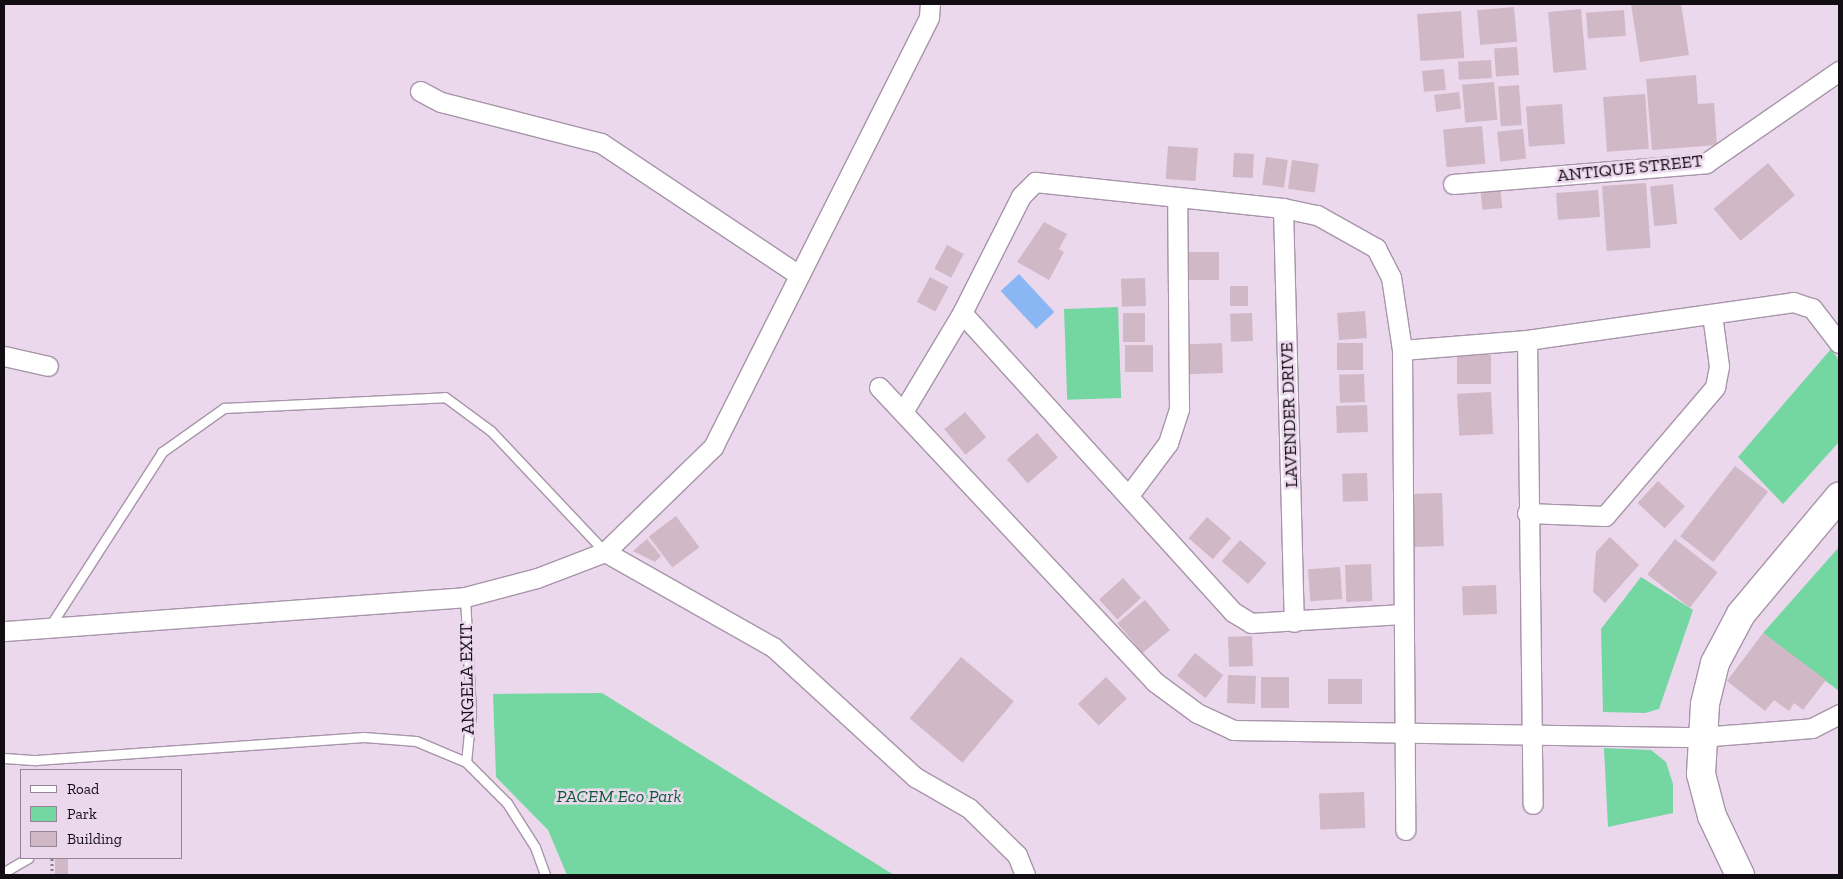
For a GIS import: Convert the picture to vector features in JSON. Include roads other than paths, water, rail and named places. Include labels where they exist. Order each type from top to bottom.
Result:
[{"type":"main road","points":[[1740,875],[1712,816],[1701,774],[1701,737],[1715,663],[1741,614],[1839,497]]},
{"type":"street","points":[[4,631],[465,596],[537,578],[605,552],[713,447],[929,17],[929,4]]},
{"type":"street","name":"ANTIQUE STREET","points":[[1452,184],[1706,163],[1839,71]]},
{"type":"street","points":[[420,91],[441,102],[601,143],[799,275]]},
{"type":"street","points":[[904,410],[962,313],[1021,196],[1035,182],[1177,200],[1283,208],[1317,215],[1376,248],[1391,277],[1402,350],[1402,614],[1405,830]]},
{"type":"street","points":[[1129,495],[1168,443],[1179,409],[1177,200]]},
{"type":"street","name":"LAVENDER DRIVE","points":[[1283,208],[1294,622]]},
{"type":"street","points":[[1402,350],[1527,340],[1793,302],[1812,308],[1839,342]]},
{"type":"street","points":[[962,313],[1129,495],[1233,612],[1251,622],[1294,622],[1402,614]]},
{"type":"street","points":[[1526,513],[1605,516],[1715,387],[1720,366],[1712,314]]},
{"type":"street","points":[[1527,340],[1526,513],[1533,804]]},
{"type":"street","points":[[4,356],[48,366]]},
{"type":"street","points":[[879,386],[904,410],[1155,682],[1197,713],[1233,730],[1531,732],[1701,737],[1812,728],[1839,714]]},
{"type":"street","points":[[605,552],[773,647],[915,777],[969,808],[1017,855],[1025,875]]},
{"type":"lane","points":[[50,627],[162,452],[224,408],[445,398],[491,431],[605,552]]},
{"type":"lane","name":"ANGELA EXIT","points":[[465,596],[471,713],[466,762]]},
{"type":"lane","points":[[4,758],[36,760],[364,737],[416,740],[466,762],[507,803],[535,847],[545,875]]},
{"type":"lane","points":[[36,760],[37,769]]},
{"type":"lane","points":[[4,872],[26,859]]},
{"type":"water","points":[[1019,274],[1054,312],[1036,329],[1001,291]]},
{"type":"park label","name":"PACEM Eco Park","points":[[619,796]]}]
